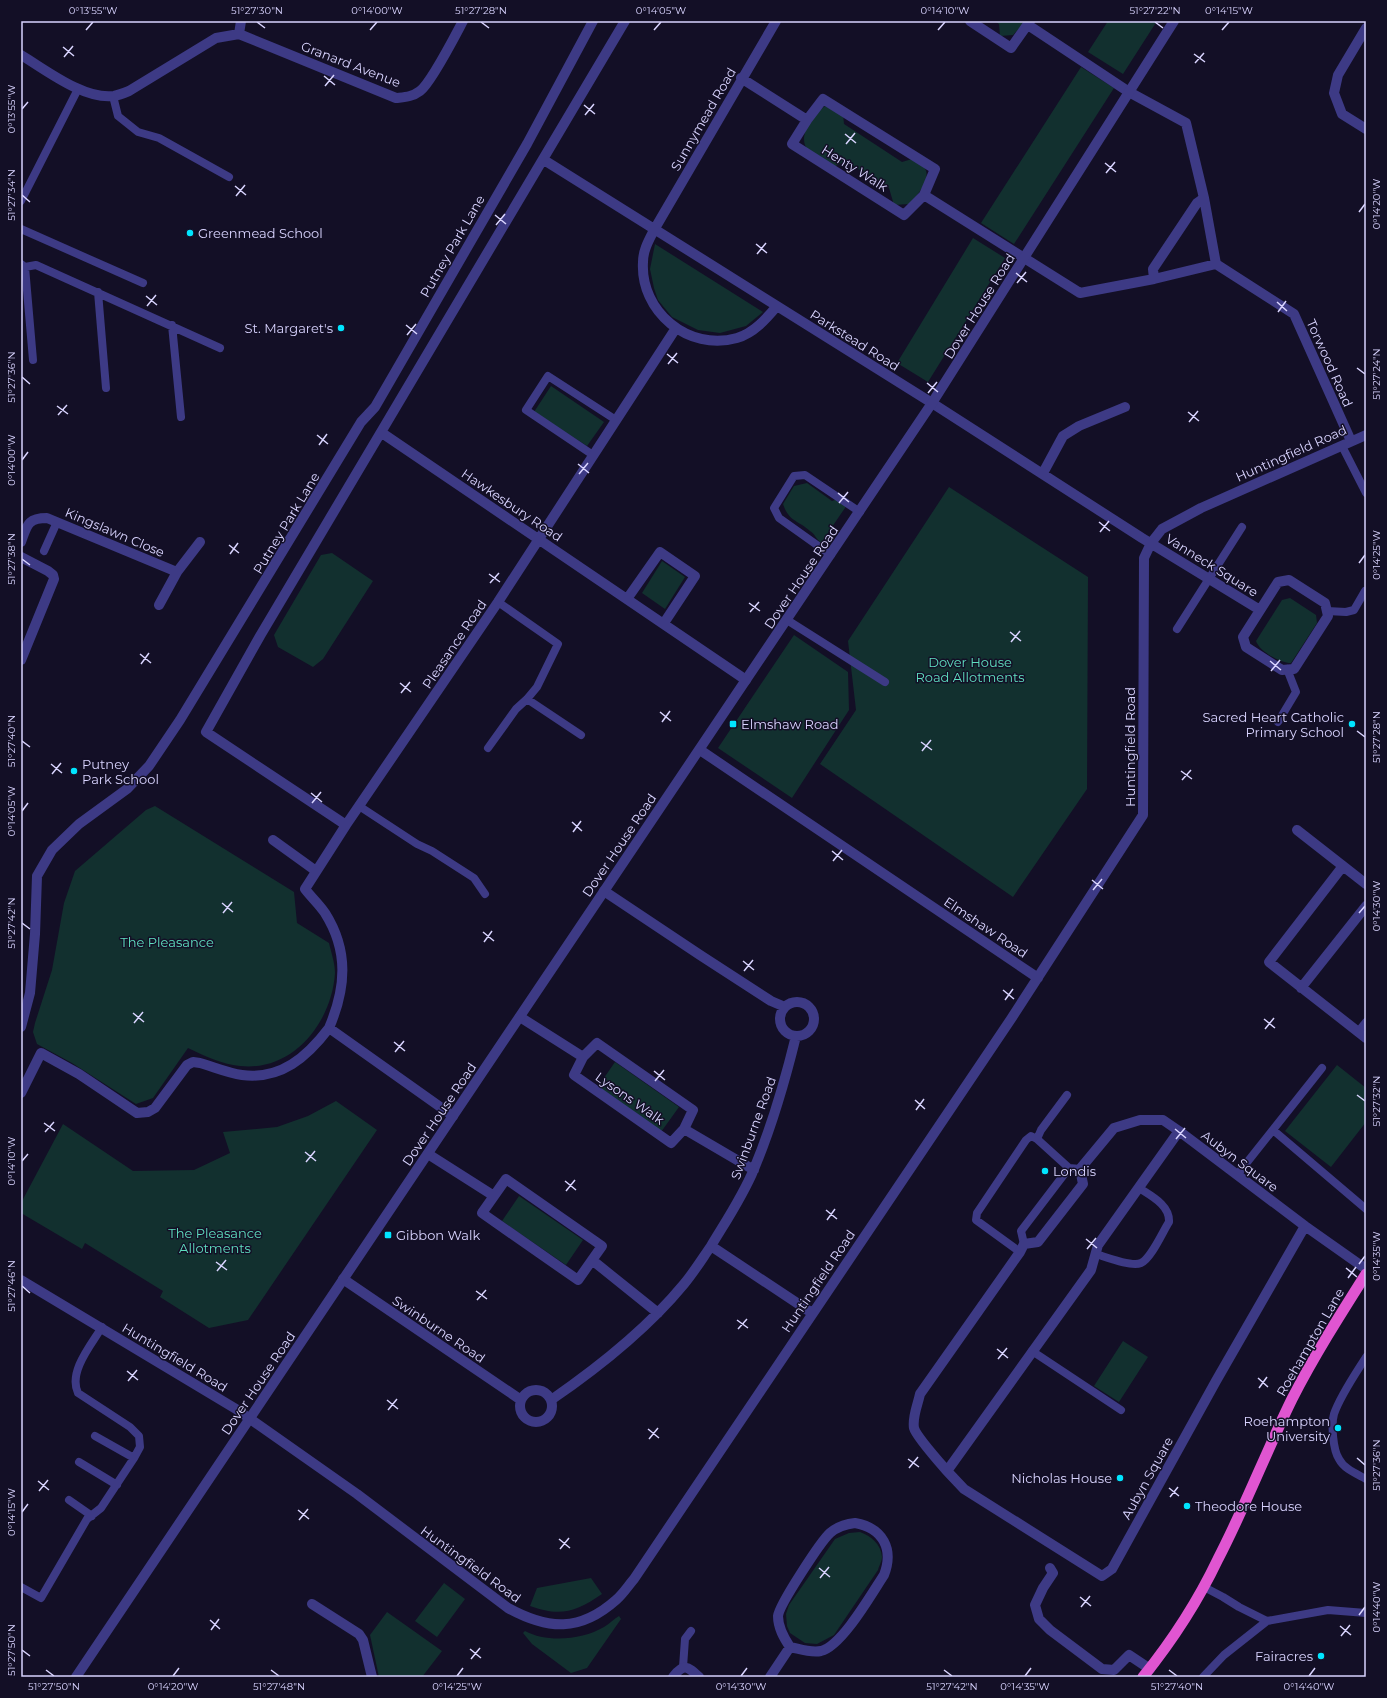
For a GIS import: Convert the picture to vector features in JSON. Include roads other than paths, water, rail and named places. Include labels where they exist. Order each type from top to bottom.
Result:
[{"type":"highway","name":"Roehampton Lane","points":[[1146,1673],[1204,1586],[1219,1558],[1292,1399],[1330,1330],[1366,1274]]},
{"type":"street","points":[[21,55],[78,90],[97,95],[113,96],[129,92],[216,38],[239,34],[241,21]]},
{"type":"street","name":"Granard Avenue","points":[[239,34],[396,98],[410,97],[421,91],[432,76],[464,21]]},
{"type":"street","name":"Putney Park Lane","points":[[21,1027],[30,993],[35,934],[37,876],[52,850],[79,824],[127,789],[149,766],[180,720],[361,422],[375,407],[527,144],[593,21]]},
{"type":"street","points":[[21,1093],[41,1053],[79,1074],[137,1113],[148,1112],[155,1108],[187,1065],[193,1062],[241,1075],[259,1076],[281,1070],[300,1061],[318,1043],[329,1028],[338,1008],[343,965],[332,926],[324,911],[305,889],[346,825],[206,732],[260,636],[382,434],[625,21]]},
{"type":"street","name":"Sunnymead Road","points":[[654,230],[776,21]]},
{"type":"street","points":[[924,196],[1025,258],[1080,294],[1154,279],[1216,264],[1204,198],[1186,123],[1129,92],[1029,23],[1011,48],[970,21]]},
{"type":"street","name":"Dover House Road","points":[[76,1677],[860,512],[1025,258],[1174,21]]},
{"type":"street","points":[[1366,28],[1338,75],[1334,93],[1342,114],[1366,129]]},
{"type":"street","points":[[742,78],[807,120]]},
{"type":"street","name":"Henty Walk","points":[[823,99],[935,169],[924,196],[904,215],[792,144],[807,120],[823,99]]},
{"type":"street","name":"Parkstead Road","points":[[544,160],[1151,542]]},
{"type":"street","points":[[1154,279],[1153,269],[1197,203],[1204,198]]},
{"type":"street","points":[[654,230],[645,246],[643,277],[653,304],[663,318],[676,328],[693,337],[708,340],[737,338],[754,330],[766,320],[777,306]]},
{"type":"street","name":"Torwood Road","points":[[1216,264],[1294,314],[1346,444]]},
{"type":"street","name":"Pleasance Road","points":[[346,825],[498,602],[676,328]]},
{"type":"street","points":[[1043,473],[1064,436],[1079,426],[1125,407]]},
{"type":"street","name":"Hawkesbury Road","points":[[382,434],[664,623],[746,680]]},
{"type":"street","name":"Huntingfield Road","points":[[21,1280],[102,1327],[251,1419],[357,1494],[508,1608],[523,1617],[549,1625],[575,1623],[599,1614],[617,1599],[634,1578],[1038,978],[1143,815],[1144,558],[1151,542],[1162,529],[1201,508],[1366,435]]},
{"type":"street","name":"Kingslawn Close","points":[[21,542],[28,523],[36,518],[47,518],[177,572]]},
{"type":"street","points":[[160,605],[177,572],[200,542]]},
{"type":"street","name":"Vanneck Square","points":[[1151,542],[1260,610]]},
{"type":"street","points":[[628,599],[660,552],[695,576],[664,623]]},
{"type":"street","points":[[21,557],[48,571],[53,575],[54,579],[21,660]]},
{"type":"street","name":"Vanneck Square","points":[[1287,669],[1282,670],[1246,648],[1243,637],[1278,582],[1289,580],[1325,603],[1327,611]]},
{"type":"street","points":[[1287,669],[1294,668],[1328,616],[1327,611]]},
{"type":"street","name":"Elmshaw Road","points":[[700,750],[1038,978]]},
{"type":"street","points":[[1297,830],[1366,884]]},
{"type":"street","points":[[273,840],[316,871]]},
{"type":"street","points":[[1343,866],[1269,962],[1362,1035]]},
{"type":"street","points":[[604,891],[771,1001],[785,1007]]},
{"type":"street","points":[[1301,988],[1366,906]]},
{"type":"street","points":[[800,1002],[809,1008],[812,1012],[813,1023],[811,1028],[807,1032],[796,1036],[786,1031],[782,1027],[780,1016],[785,1007],[790,1004],[800,1002]]},
{"type":"street","points":[[520,1017],[583,1057]]},
{"type":"street","points":[[329,1028],[453,1116]]},
{"type":"street","name":"Swinburne Road","points":[[552,1400],[620,1348],[658,1313],[685,1283],[711,1246],[736,1206],[754,1170],[781,1095],[796,1036]]},
{"type":"street","name":"Lysons Walk","points":[[596,1043],[693,1110],[684,1129],[671,1143],[574,1075],[583,1057],[596,1043]]},
{"type":"street","name":"Aubyn Square","points":[[1080,1169],[1114,1128],[1140,1120],[1163,1120],[1305,1226],[1366,1269]]},
{"type":"street","points":[[684,1129],[754,1170]]},
{"type":"street","points":[[947,1471],[1091,1270],[1098,1245],[1179,1131]]},
{"type":"street","points":[[428,1154],[494,1196]]},
{"type":"street","points":[[1022,1248],[1038,1242],[1083,1184],[1080,1169]]},
{"type":"street","points":[[506,1179],[602,1246],[592,1260],[578,1280],[482,1213],[506,1179]]},
{"type":"street","name":"Aubyn Square","points":[[1022,1248],[920,1394],[914,1428],[929,1450],[964,1489],[1102,1576],[1112,1569],[1216,1381],[1305,1226]]},
{"type":"street","points":[[711,1246],[812,1313]]},
{"type":"street","points":[[592,1260],[658,1313]]},
{"type":"street","name":"Swinburne Road","points":[[343,1279],[521,1400]]},
{"type":"street","points":[[534,1390],[544,1392],[552,1400],[552,1411],[550,1416],[546,1420],[535,1423],[525,1419],[520,1409],[521,1400],[529,1391],[534,1390]]},
{"type":"street","points":[[855,1523],[865,1524],[875,1530],[883,1538],[887,1547],[889,1557],[888,1565],[884,1575],[843,1635],[834,1644],[822,1650],[808,1651],[790,1647],[781,1634],[778,1616],[780,1607],[829,1534],[845,1524],[855,1523]]},
{"type":"street","points":[[1050,1568],[1053,1573],[1043,1588],[1035,1605],[1039,1619],[1050,1630],[1102,1669],[1114,1670],[1129,1655],[1146,1673]]},
{"type":"street","points":[[312,1604],[359,1634],[363,1640],[372,1677]]},
{"type":"street","points":[[770,1677],[790,1647]]},
{"type":"street","points":[[673,1677],[679,1669],[683,1667],[688,1668],[699,1677]]},
{"type":"lane","points":[[21,201],[78,90]]},
{"type":"lane","points":[[113,96],[118,116],[138,132],[159,138],[229,177]]},
{"type":"lane","points":[[21,228],[143,284]]},
{"type":"lane","points":[[32,360],[23,266],[36,265],[172,325],[220,348]]},
{"type":"lane","points":[[98,292],[106,388]]},
{"type":"lane","points":[[172,325],[181,417]]},
{"type":"lane","points":[[593,455],[526,410],[548,376],[616,420]]},
{"type":"lane","points":[[1346,444],[1366,494]]},
{"type":"lane","points":[[831,555],[779,518],[774,508],[794,476],[805,475],[860,512]]},
{"type":"lane","points":[[44,551],[57,522]]},
{"type":"lane","points":[[1177,629],[1242,527]]},
{"type":"lane","points":[[1327,611],[1346,612],[1354,610],[1365,591]]},
{"type":"lane","points":[[488,748],[516,709],[537,687],[558,644],[498,602]]},
{"type":"lane","points":[[787,620],[885,682]]},
{"type":"lane","points":[[1278,722],[1296,692],[1287,669]]},
{"type":"lane","points":[[527,699],[581,735]]},
{"type":"lane","points":[[359,806],[417,844],[432,851],[474,878],[485,894]]},
{"type":"lane","points":[[1362,1035],[1366,1022]]},
{"type":"lane","points":[[1237,1175],[1322,1068]]},
{"type":"lane","points":[[1037,1139],[1041,1130],[1067,1095]]},
{"type":"lane","points":[[1273,1130],[1366,1209]]},
{"type":"lane","points":[[1022,1248],[976,1220],[977,1213],[1026,1140],[1031,1136],[1037,1139],[1069,1168],[1080,1169]]},
{"type":"lane","points":[[1022,1248],[1021,1231],[1069,1168]]},
{"type":"lane","points":[[1096,1254],[1130,1264],[1141,1263],[1148,1258],[1169,1222],[1170,1216],[1158,1200],[1139,1188]]},
{"type":"lane","points":[[21,1587],[40,1598],[87,1519],[101,1508],[140,1447],[139,1436],[130,1427],[78,1393],[75,1386],[77,1369],[102,1327]]},
{"type":"lane","points":[[1032,1351],[1121,1410]]},
{"type":"lane","points":[[1366,1357],[1351,1381],[1334,1414],[1334,1445],[1339,1460],[1350,1470],[1366,1479]]},
{"type":"lane","points":[[95,1436],[134,1458]]},
{"type":"lane","points":[[79,1462],[117,1484]]},
{"type":"lane","points":[[69,1500],[92,1516]]},
{"type":"lane","points":[[1204,1586],[1239,1607],[1267,1621]]},
{"type":"lane","points":[[1203,1677],[1224,1655],[1267,1621],[1328,1610],[1366,1613]]},
{"type":"lane","points":[[683,1667],[685,1639],[691,1631]]},
{"type":"place","name":"Greenmead School","points":[[190,233]]},
{"type":"place","name":"St. Margaret's","points":[[341,328]]},
{"type":"place","name":"Elmshaw Road","points":[[733,724]]},
{"type":"place","name":"Sacred Heart Catholic Primary School","points":[[1352,724]]},
{"type":"place","name":"Putney Park School","points":[[74,771]]},
{"type":"place","name":"Londis","points":[[1045,1171]]},
{"type":"place","name":"Gibbon Walk","points":[[388,1235]]},
{"type":"place","name":"Roehampton University","points":[[1338,1428]]},
{"type":"place","name":"Nicholas House","points":[[1120,1478]]},
{"type":"place","name":"Theodore House","points":[[1187,1506]]},
{"type":"place","name":"Fairacres","points":[[1321,1656]]},
{"type":"park label","name":"Dover House Road Allotments","points":[[970,670]]},
{"type":"park label","name":"The Pleasance","points":[[167,942]]},
{"type":"park label","name":"The Pleasance Allotments","points":[[215,1240]]}]
